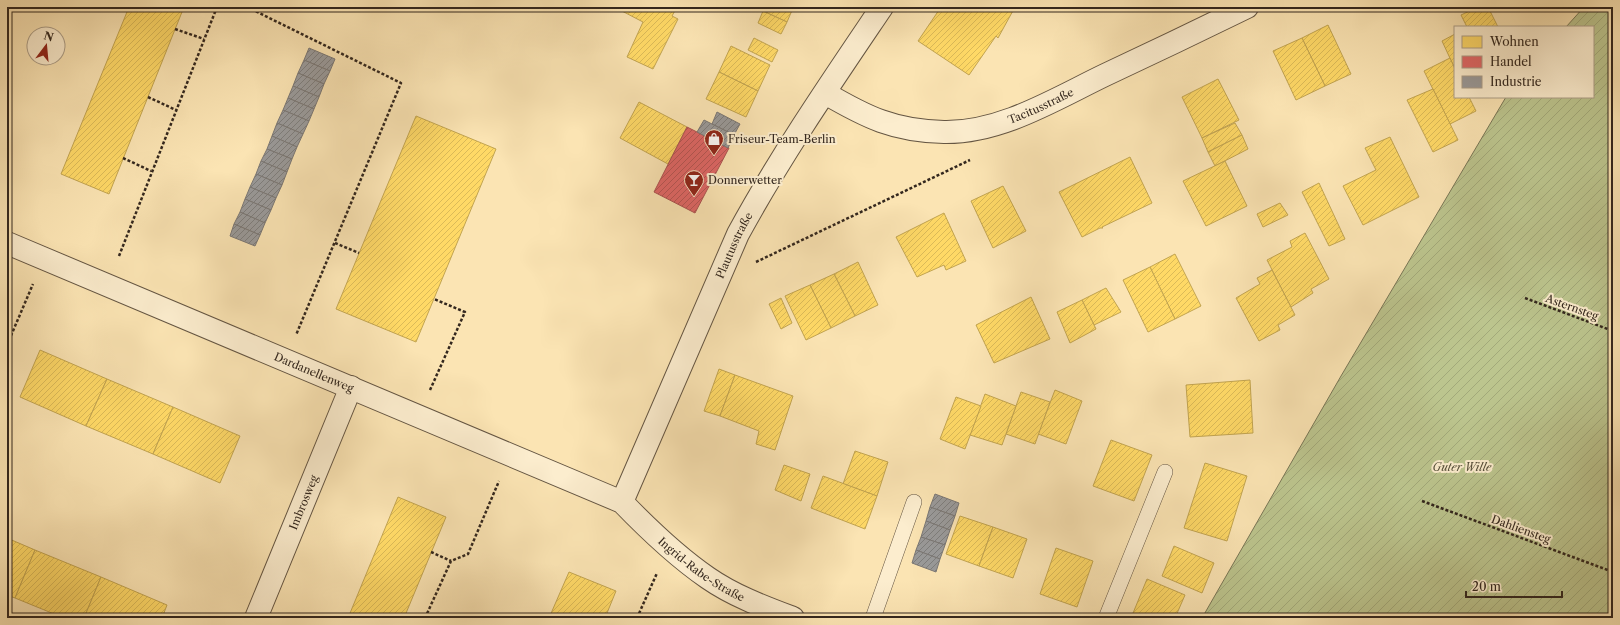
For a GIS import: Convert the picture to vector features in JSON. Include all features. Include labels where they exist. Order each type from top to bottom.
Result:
[{"type":"street","name":"Plautusstraße","points":[[622,502],[738,234],[761,193],[825,92],[882,7]]},
{"type":"street","name":"Tacitusstraße","points":[[825,92],[862,114],[888,124],[914,129],[944,132],[969,130],[1023,115],[1247,7]]},
{"type":"street","name":"Dardanellenweg","points":[[7,243],[622,502]]},
{"type":"street","name":"Imbrosweg","points":[[256,618],[350,387]]},
{"type":"street","name":"Ingrid-Rabe-Straße","points":[[622,502],[668,548],[709,579],[747,600],[794,618]]},
{"type":"lane","points":[[1106,618],[1166,472]]},
{"type":"lane","points":[[873,618],[914,502]]},
{"type":"path","points":[[7,11],[9,7]]},
{"type":"path","points":[[119,256],[217,7]]},
{"type":"path","points":[[247,7],[401,83],[286,360]]},
{"type":"path","points":[[175,28],[204,39]]},
{"type":"path","points":[[148,97],[176,110]]},
{"type":"path","points":[[123,158],[152,171]]},
{"type":"path","points":[[755,263],[974,158]]},
{"type":"path","points":[[335,243],[359,253]]},
{"type":"path","points":[[7,345],[33,284]]},
{"type":"path","name":"Asternsteg","points":[[1525,298],[1613,331]]},
{"type":"path","points":[[419,416],[465,312],[434,299]]},
{"type":"path","points":[[425,618],[451,561],[468,554],[510,454]]},
{"type":"path","name":"Dahliensteg","points":[[1422,501],[1613,572]]},
{"type":"path","points":[[431,552],[451,561]]},
{"type":"path","points":[[637,618],[658,571]]},
{"type":"green space","name":"Guter Wille","points":[[1584,7],[1613,7],[1613,618],[1202,618],[1341,376],[1505,98],[1594,98],[1594,26],[1567,26]]},
{"type":"building: Wohnen","points":[[129,7],[184,7],[109,194],[61,174]]},
{"type":"building: Wohnen","points":[[621,7],[677,7],[672,16],[678,19],[653,69],[627,57],[643,22],[620,10]]},
{"type":"building: Wohnen","points":[[765,7],[793,8],[787,22],[763,11]]},
{"type":"building: Wohnen","points":[[941,7],[1015,7],[998,38],[996,36],[969,75],[918,41]]},
{"type":"building: Wohnen","points":[[1478,7],[1488,7],[1498,26],[1466,26],[1461,15]]},
{"type":"building: Wohnen","points":[[763,11],[787,22],[781,34],[758,23]]},
{"type":"building: Wohnen","points":[[1328,25],[1351,74],[1325,86],[1302,38]]},
{"type":"building: Wohnen","points":[[1454,35],[1454,67],[1442,41]]},
{"type":"building: Wohnen","points":[[754,38],[778,50],[772,62],[748,50]]},
{"type":"building: Wohnen","points":[[1302,38],[1325,86],[1296,100],[1273,51]]},
{"type":"building: Wohnen","points":[[731,46],[770,65],[758,91],[719,72]]},
{"type":"building: Wohnen","points":[[1450,58],[1454,67],[1454,98],[1470,98],[1476,111],[1450,124],[1424,71]]},
{"type":"building: Wohnen","points":[[719,72],[758,91],[746,117],[706,99]]},
{"type":"building: Wohnen","points":[[1218,79],[1239,120],[1202,138],[1182,97]]},
{"type":"building: Wohnen","points":[[1433,89],[1458,140],[1433,152],[1407,100]]},
{"type":"building: Wohnen","points":[[639,102],[687,127],[668,164],[620,138]]},
{"type":"building: Wohnen","points":[[416,116],[496,149],[416,342],[336,309]]},
{"type":"building: Wohnen","points":[[1235,123],[1242,135],[1208,152],[1202,138]]},
{"type":"building: Wohnen","points":[[1242,135],[1248,149],[1215,166],[1208,152]]},
{"type":"building: Wohnen","points":[[1390,137],[1419,197],[1363,225],[1343,186],[1376,170],[1365,148]]},
{"type":"building: Wohnen","points":[[1130,157],[1152,203],[1082,237],[1059,192]]},
{"type":"building: Wohnen","points":[[1225,161],[1247,206],[1206,226],[1183,181]]},
{"type":"building: Wohnen","points":[[1319,183],[1345,239],[1329,246],[1302,192]]},
{"type":"building: Wohnen","points":[[1003,186],[1026,231],[993,248],[971,201]]},
{"type":"building: Wohnen","points":[[1280,203],[1288,215],[1263,227],[1257,214]]},
{"type":"building: Wohnen","points":[[944,213],[966,261],[946,270],[944,265],[917,277],[896,237]]},
{"type":"building: Wohnen","points":[[1305,233],[1329,279],[1311,289],[1313,293],[1291,307],[1267,260],[1292,247],[1290,241]]},
{"type":"building: Wohnen","points":[[1175,254],[1201,306],[1175,319],[1150,267]]},
{"type":"building: Wohnen","points":[[858,262],[878,305],[855,316],[834,274]]},
{"type":"building: Wohnen","points":[[1150,267],[1175,319],[1148,332],[1123,280]]},
{"type":"building: Wohnen","points":[[1272,270],[1295,315],[1278,325],[1280,330],[1259,341],[1236,298],[1260,284],[1257,278]]},
{"type":"building: Wohnen","points":[[834,274],[855,316],[831,328],[810,285]]},
{"type":"building: Wohnen","points":[[810,285],[831,328],[806,340],[785,296]]},
{"type":"building: Wohnen","points":[[1106,288],[1121,312],[1094,325],[1082,300]]},
{"type":"building: Wohnen","points":[[1031,297],[1050,339],[994,363],[976,325]]},
{"type":"building: Wohnen","points":[[781,298],[792,323],[781,329],[769,304]]},
{"type":"building: Wohnen","points":[[1082,300],[1096,329],[1070,343],[1057,312]]},
{"type":"building: Wohnen","points":[[40,350],[107,379],[86,426],[20,397]]},
{"type":"building: Wohnen","points":[[719,369],[735,375],[720,416],[704,411]]},
{"type":"building: Wohnen","points":[[735,375],[793,396],[775,450],[756,444],[759,431],[720,416]]},
{"type":"building: Wohnen","points":[[107,379],[173,407],[153,454],[86,426]]},
{"type":"building: Wohnen","points":[[1250,380],[1253,433],[1190,437],[1186,385]]},
{"type":"building: Wohnen","points":[[1055,390],[1082,401],[1066,444],[1038,434]]},
{"type":"building: Wohnen","points":[[1021,392],[1050,402],[1035,444],[1006,434]]},
{"type":"building: Wohnen","points":[[985,394],[1016,406],[1002,445],[970,435]]},
{"type":"building: Wohnen","points":[[956,397],[981,406],[965,449],[940,439]]},
{"type":"building: Wohnen","points":[[173,407],[240,436],[220,483],[153,454]]},
{"type":"building: Wohnen","points":[[1111,440],[1152,455],[1134,501],[1093,486]]},
{"type":"building: Wohnen","points":[[855,451],[888,462],[877,496],[843,484]]},
{"type":"building: Wohnen","points":[[1205,463],[1247,476],[1227,541],[1184,528]]},
{"type":"building: Wohnen","points":[[784,465],[810,474],[801,501],[775,490]]},
{"type":"building: Wohnen","points":[[823,476],[877,496],[865,529],[811,508]]},
{"type":"building: Wohnen","points":[[398,497],[446,517],[404,618],[348,618]]},
{"type":"building: Wohnen","points":[[960,516],[993,527],[979,566],[946,554]]},
{"type":"building: Wohnen","points":[[993,527],[1027,539],[1013,578],[979,566]]},
{"type":"building: Wohnen","points":[[7,538],[35,550],[15,598],[7,595]]},
{"type":"building: Wohnen","points":[[1174,546],[1214,563],[1202,593],[1162,576]]},
{"type":"building: Wohnen","points":[[1056,548],[1093,561],[1077,607],[1040,594]]},
{"type":"building: Wohnen","points":[[35,550],[101,577],[84,618],[64,618],[15,598]]},
{"type":"building: Wohnen","points":[[569,572],[616,591],[605,618],[549,618]]},
{"type":"building: Wohnen","points":[[101,577],[167,605],[162,618],[84,618]]},
{"type":"building: Wohnen","points":[[1147,579],[1185,595],[1175,618],[1131,618]]},
{"type":"building: Handel","points":[[687,127],[729,148],[695,213],[654,192]]},
{"type":"building: Industrie","points":[[309,48],[335,59],[330,71],[304,60]]},
{"type":"building: Industrie","points":[[304,60],[330,71],[324,84],[298,73]]},
{"type":"building: Industrie","points":[[298,73],[324,84],[319,97],[293,86]]},
{"type":"building: Industrie","points":[[293,86],[319,97],[314,109],[288,98]]},
{"type":"building: Industrie","points":[[288,98],[314,109],[309,121],[283,110]]},
{"type":"building: Industrie","points":[[283,110],[309,121],[303,134],[277,123]]},
{"type":"building: Industrie","points":[[717,112],[740,124],[734,135],[712,124]]},
{"type":"building: Industrie","points":[[704,120],[734,135],[728,148],[697,132]]},
{"type":"building: Industrie","points":[[277,123],[303,134],[297,147],[272,136]]},
{"type":"building: Industrie","points":[[272,136],[297,147],[292,159],[267,149]]},
{"type":"building: Industrie","points":[[267,149],[292,159],[287,172],[261,161]]},
{"type":"building: Industrie","points":[[261,161],[287,172],[282,185],[256,174]]},
{"type":"building: Industrie","points":[[256,174],[282,185],[276,198],[250,187]]},
{"type":"building: Industrie","points":[[250,187],[276,198],[271,210],[245,199]]},
{"type":"building: Industrie","points":[[245,199],[271,210],[265,223],[240,212]]},
{"type":"building: Industrie","points":[[240,212],[265,223],[260,235],[234,224]]},
{"type":"building: Industrie","points":[[234,224],[260,235],[255,246],[230,236]]},
{"type":"building: Industrie","points":[[935,494],[959,503],[955,516],[930,507]]},
{"type":"building: Industrie","points":[[930,507],[955,516],[950,530],[926,521]]},
{"type":"building: Industrie","points":[[926,521],[950,530],[945,545],[921,537]]},
{"type":"building: Industrie","points":[[921,537],[945,545],[940,559],[916,550]]},
{"type":"building: Industrie","points":[[916,550],[940,559],[936,572],[912,563]]},
{"type":"place","name":"Friseur-Team-Berlin","points":[[714,156]]},
{"type":"place","name":"Donnerwetter","points":[[694,197]]}]
